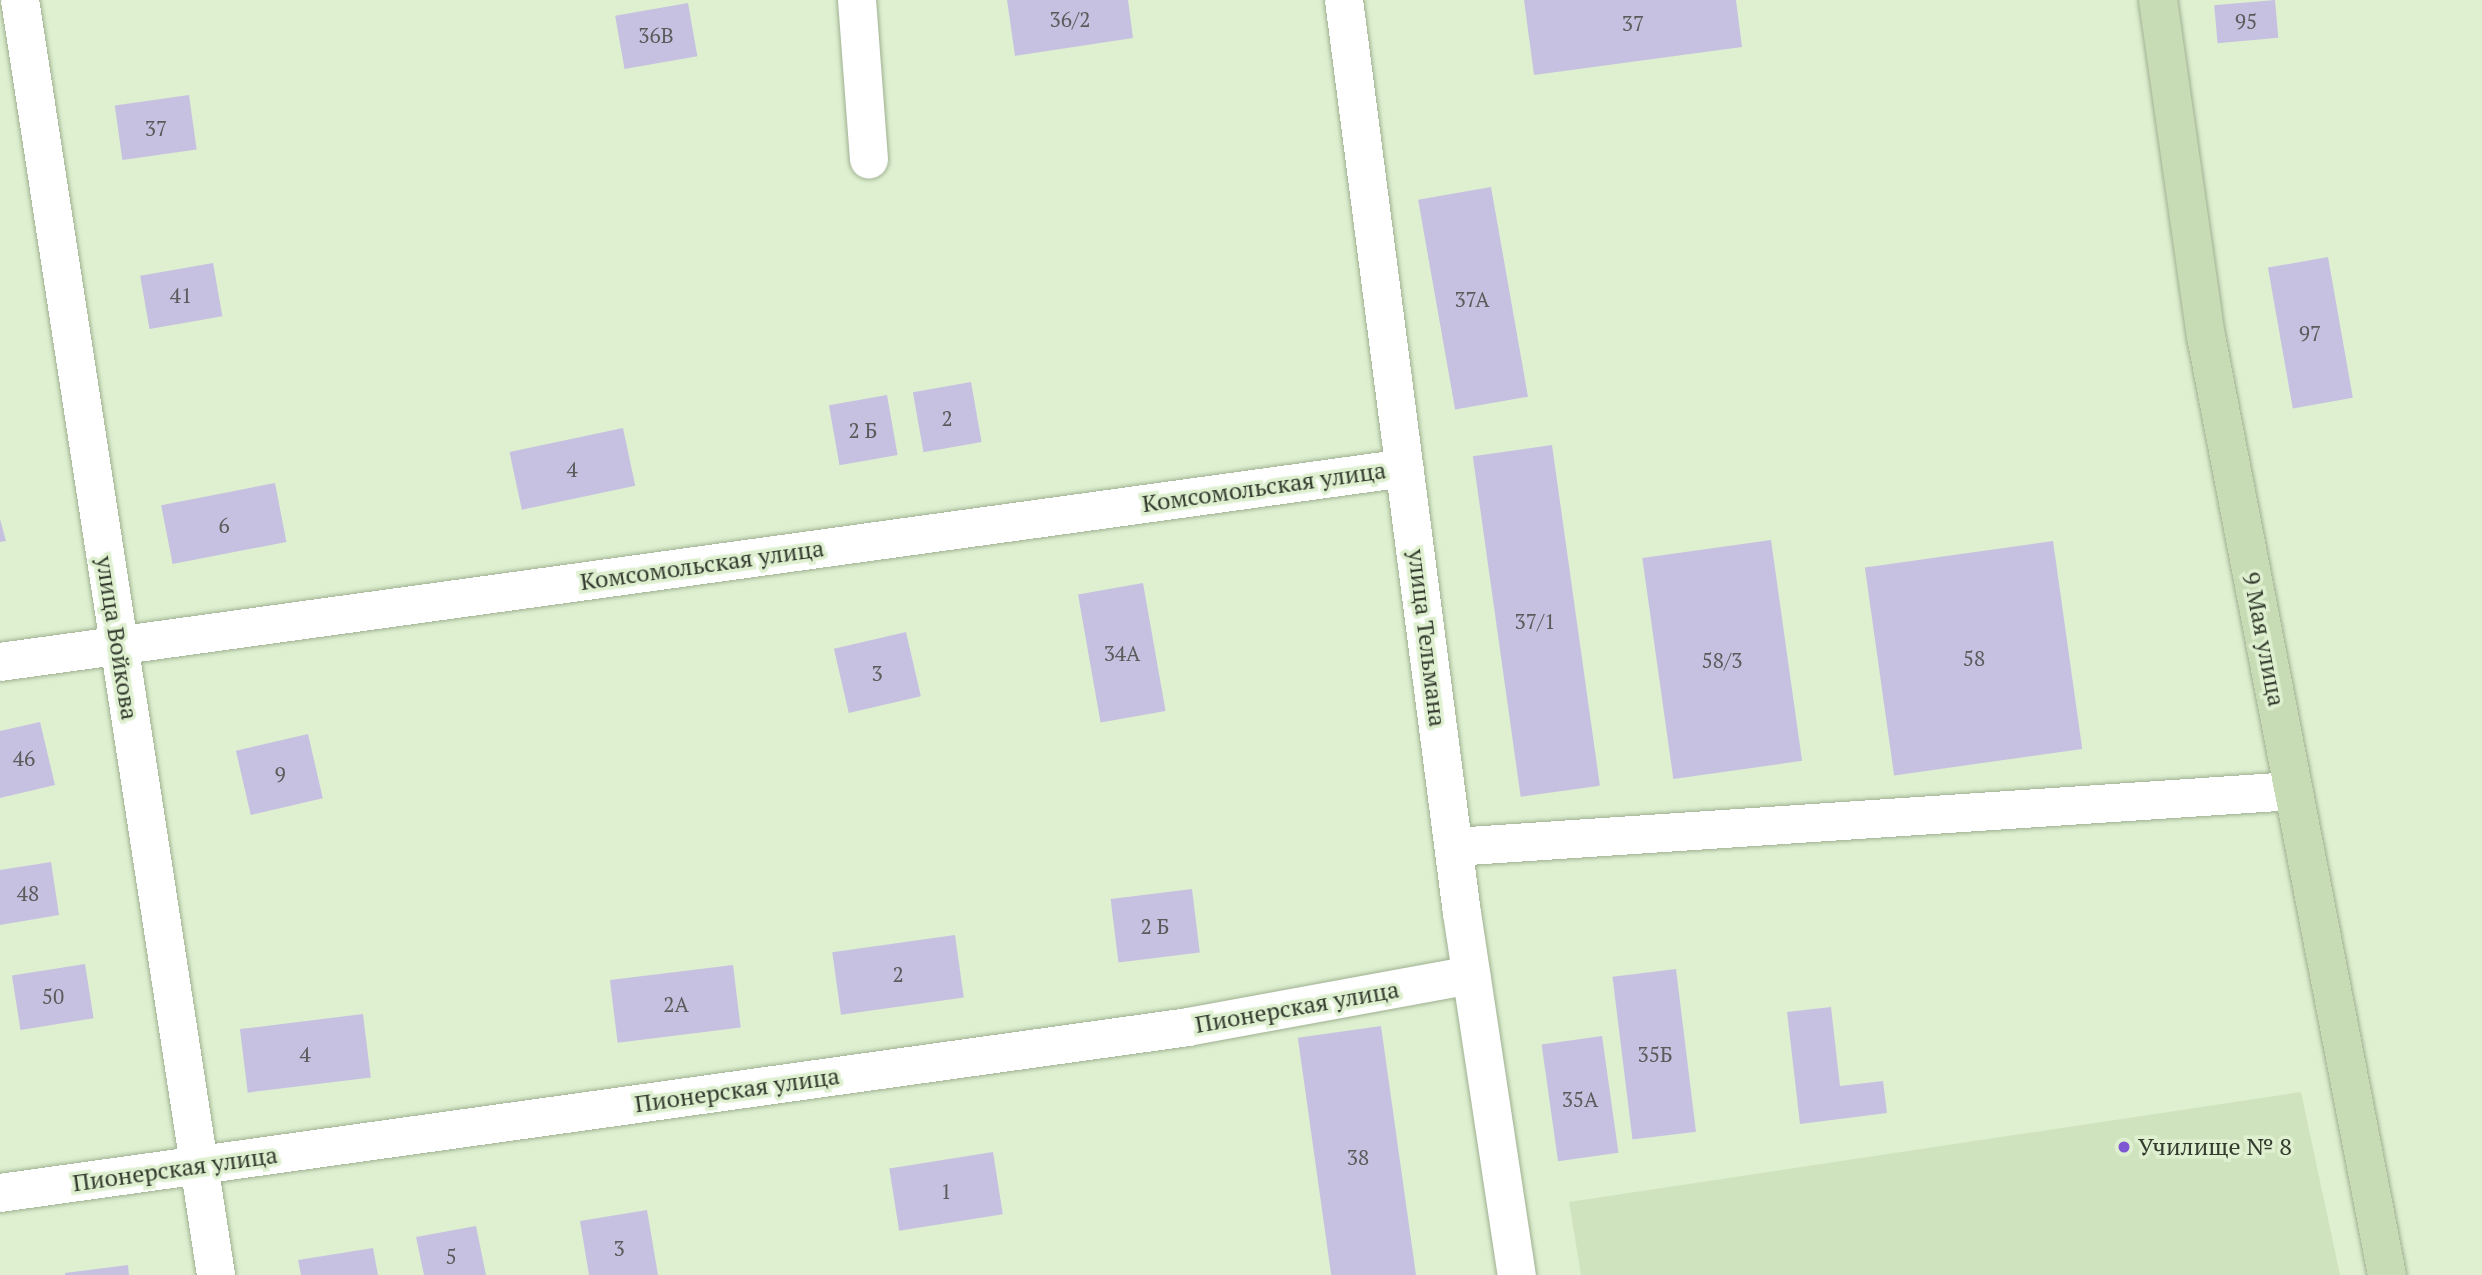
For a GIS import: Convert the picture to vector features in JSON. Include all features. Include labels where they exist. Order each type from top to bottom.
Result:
[{"type":"main road","name":"9 Мая улица","points":[[2158,0],[2206,336],[2387,1275]]},
{"type":"street","name":"улица Войкова","points":[[20,0],[216,1275]]},
{"type":"street","points":[[857,0],[869,160]]},
{"type":"street","name":"улица Тельмана","points":[[1344,0],[1471,975],[1517,1275]]},
{"type":"street","name":"Комсомольская улица","points":[[0,662],[1405,468]]},
{"type":"street","points":[[1454,848],[2293,791]]},
{"type":"street","name":"Пионерская улица","points":[[0,1193],[1188,1027],[1471,975]]},
{"type":"shaded area","name":"Училище № 8","points":[[2301,1092],[2340,1275],[1581,1275],[1569,1202]]},
{"type":"building","points":[[1007,0],[1128,0],[1133,38],[1015,56]]},
{"type":"building","points":[[1524,0],[1736,0],[1742,47],[1534,75]]},
{"type":"building","points":[[2275,0],[2278,38],[2218,43],[2214,5]]},
{"type":"building","points":[[688,3],[697,56],[625,69],[615,16]]},
{"type":"building","points":[[189,95],[197,149],[122,160],[115,105]]},
{"type":"building","points":[[1491,187],[1528,397],[1455,410],[1418,200]]},
{"type":"building","points":[[2328,257],[2353,398],[2293,408],[2268,268]]},
{"type":"building","points":[[213,263],[222,316],[150,329],[140,276]]},
{"type":"building","points":[[971,382],[982,442],[923,452],[913,392]]},
{"type":"building","points":[[887,395],[898,455],[839,465],[829,405]]},
{"type":"building","points":[[623,428],[635,486],[522,510],[510,452]]},
{"type":"building","points":[[1552,445],[1600,786],[1521,797],[1473,456]]},
{"type":"building","points":[[275,483],[286,542],[173,564],[161,505]]},
{"type":"building","points":[[0,519],[6,541],[0,542]]},
{"type":"building","points":[[1771,540],[1802,761],[1673,779],[1642,558]]},
{"type":"building","points":[[2053,541],[2082,749],[1894,775],[1865,567]]},
{"type":"building","points":[[1143,583],[1166,711],[1101,722],[1078,594]]},
{"type":"building","points":[[906,632],[921,696],[849,713],[834,649]]},
{"type":"building","points":[[40,722],[55,785],[0,798],[0,731]]},
{"type":"building","points":[[308,734],[323,798],[251,815],[236,751]]},
{"type":"building","points":[[51,862],[59,915],[0,925],[0,870]]},
{"type":"building","points":[[1192,889],[1200,953],[1118,963],[1111,899]]},
{"type":"building","points":[[955,935],[964,997],[841,1015],[832,952]]},
{"type":"building","points":[[85,964],[94,1018],[21,1030],[12,976]]},
{"type":"building","points":[[733,965],[741,1028],[618,1043],[610,980]]},
{"type":"building","points":[[1676,969],[1696,1132],[1632,1140],[1612,977]]},
{"type":"building","points":[[1831,1007],[1840,1086],[1883,1081],[1887,1113],[1800,1124],[1787,1012]]},
{"type":"building","points":[[363,1014],[371,1078],[248,1093],[240,1029]]},
{"type":"building","points":[[1381,1026],[1416,1275],[1331,1275],[1298,1038]]},
{"type":"building","points":[[1602,1036],[1618,1153],[1558,1161],[1542,1044]]},
{"type":"building","points":[[993,1152],[1003,1214],[899,1231],[889,1168]]},
{"type":"building","points":[[647,1210],[658,1275],[589,1275],[580,1221]]},
{"type":"building","points":[[476,1226],[486,1275],[424,1275],[416,1237]]},
{"type":"building","points":[[373,1248],[378,1275],[301,1275],[298,1260]]},
{"type":"building","points":[[128,1265],[129,1275],[65,1275],[65,1273]]},
{"type":"place","name":"Училище № 8","points":[[2124,1147]]}]
